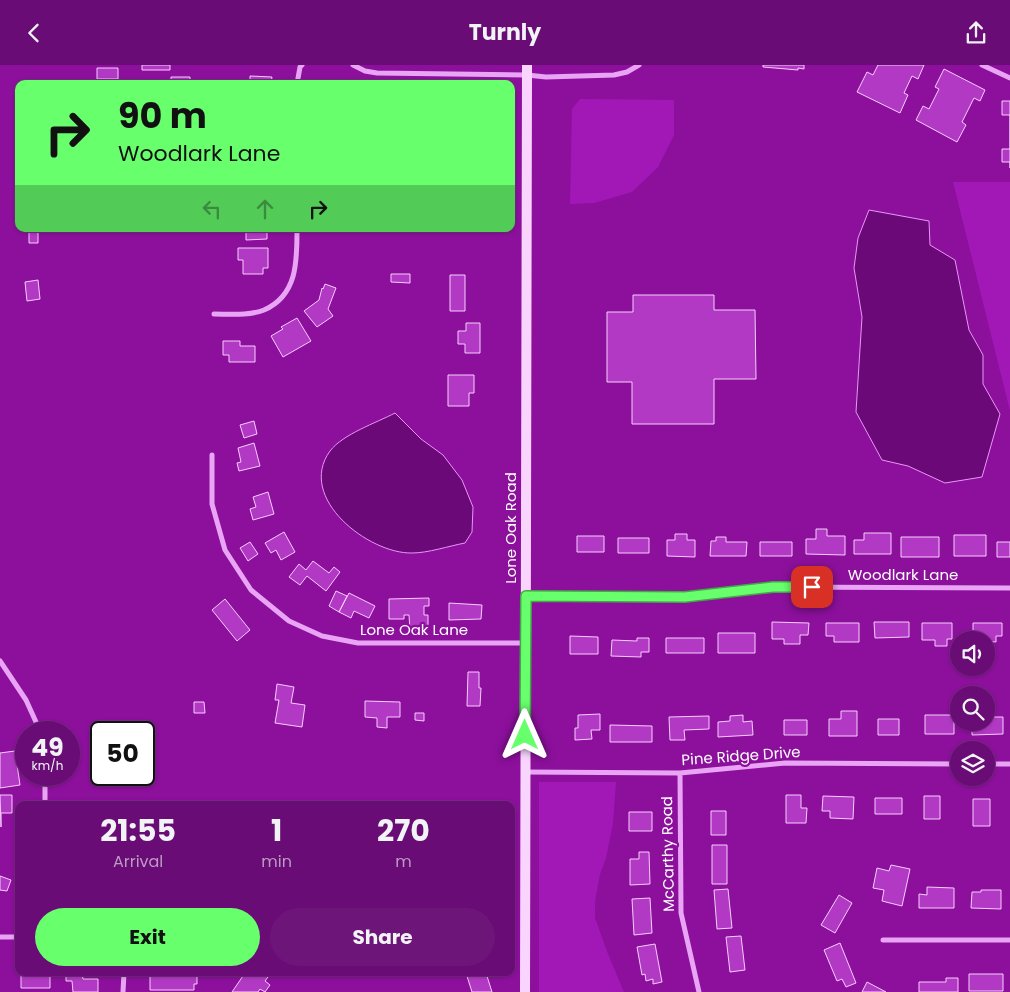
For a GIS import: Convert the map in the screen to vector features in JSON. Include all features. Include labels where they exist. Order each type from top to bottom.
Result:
[{"type":"main road","name":"Lone Oak Road","points":[[525,992],[528,70]]},
{"type":"street","points":[[298,80],[302,65]]},
{"type":"street","points":[[353,65],[365,71],[377,73],[528,70],[546,77],[614,75],[627,72],[639,65]]},
{"type":"street","points":[[982,65],[1010,78]]},
{"type":"street","points":[[214,314],[246,314],[264,310],[277,301],[287,290],[295,273],[297,232]]},
{"type":"street","name":"Lone Oak Lane","points":[[212,455],[212,504],[225,550],[251,590],[289,621],[322,636],[358,643],[526,643]]},
{"type":"street","name":"Woodlark Lane","points":[[526,596],[685,597],[773,587],[1010,588]]},
{"type":"street","points":[[0,661],[26,700],[36,721]]},
{"type":"street","name":"Pine Ridge Drive","points":[[525,772],[680,773],[785,763],[950,764]]},
{"type":"street","points":[[995,764],[1010,764]]},
{"type":"street","name":"McCarthy Road","points":[[680,773],[680,913],[699,992]]},
{"type":"street","points":[[45,786],[45,801]]},
{"type":"street","points":[[0,937],[15,937]]},
{"type":"street","points":[[883,940],[1010,940]]},
{"type":"street","points":[[123,992],[124,976]]},
{"type":"shaded area","points":[[580,99],[674,100],[674,135],[658,167],[632,192],[594,203],[570,204],[572,109]]},
{"type":"shaded area","points":[[953,182],[1010,182],[1010,411]]},
{"type":"shaded area","points":[[869,210],[929,221],[930,245],[955,260],[969,330],[983,355],[983,384],[1000,414],[982,477],[945,483],[908,466],[882,460],[856,412],[862,317],[854,268],[858,238]]},
{"type":"shaded area","points":[[395,413],[421,439],[443,455],[462,480],[473,507],[472,532],[465,543],[418,553],[395,551],[376,544],[358,534],[342,520],[330,504],[322,487],[322,469],[330,451],[351,434]]},
{"type":"shaded area","points":[[539,782],[616,782],[613,823],[606,858],[600,874],[595,901],[595,918],[624,992],[539,992]]},
{"type":"building","points":[[142,65],[170,65],[170,70],[142,70]]},
{"type":"building","points":[[763,65],[804,65],[804,69],[763,67]]},
{"type":"building","points":[[878,65],[924,65],[918,79],[912,76],[904,93],[908,95],[900,113],[857,92],[867,72],[873,75]]},
{"type":"building","points":[[97,68],[118,68],[118,79],[97,79]]},
{"type":"building","points":[[944,69],[985,90],[980,101],[974,98],[962,122],[966,125],[957,142],[916,120],[923,106],[929,109],[939,89],[935,87]]},
{"type":"building","points":[[250,76],[272,77],[272,80],[250,80]]},
{"type":"building","points":[[171,77],[190,77],[190,80],[171,80]]},
{"type":"building","points":[[1002,101],[1010,101],[1010,115],[1002,115]]},
{"type":"building","points":[[1002,149],[1010,149],[1010,162],[1002,162]]},
{"type":"building","points":[[29,232],[38,232],[38,243],[29,243]]},
{"type":"building","points":[[246,232],[267,232],[267,239],[246,240]]},
{"type":"building","points":[[238,248],[268,248],[268,268],[263,268],[263,274],[243,274],[243,260],[238,260]]},
{"type":"building","points":[[391,274],[410,274],[410,283],[391,282]]},
{"type":"building","points":[[450,275],[465,275],[465,311],[450,311]]},
{"type":"building","points":[[38,280],[40,299],[27,301],[25,282]]},
{"type":"building","points":[[325,284],[336,288],[328,309],[333,316],[317,327],[304,311],[319,300]]},
{"type":"building","points":[[633,295],[714,295],[714,310],[755,310],[756,379],[714,379],[714,424],[632,424],[632,382],[607,382],[607,312],[633,312]]},
{"type":"building","points":[[297,318],[311,341],[283,357],[271,336],[283,329],[281,327]]},
{"type":"building","points":[[466,323],[480,323],[480,353],[465,353],[465,344],[458,344],[458,331],[466,331]]},
{"type":"building","points":[[223,341],[240,341],[240,346],[255,346],[255,362],[229,362],[229,355],[223,355]]},
{"type":"building","points":[[448,375],[474,375],[474,393],[469,393],[469,406],[448,406]]},
{"type":"building","points":[[254,421],[257,434],[244,438],[240,425]]},
{"type":"building","points":[[254,443],[260,466],[239,471],[237,463],[241,462],[238,448]]},
{"type":"building","points":[[268,492],[274,514],[253,520],[250,509],[256,507],[253,497]]},
{"type":"building","points":[[816,529],[827,529],[827,536],[845,536],[845,555],[806,554],[806,539],[816,539]]},
{"type":"building","points":[[284,532],[295,552],[281,560],[276,550],[271,553],[265,543]]},
{"type":"building","points":[[864,533],[891,533],[891,554],[854,554],[854,540],[864,540]]},
{"type":"building","points":[[675,534],[687,534],[687,540],[695,540],[695,557],[667,556],[667,540],[675,540]]},
{"type":"building","points":[[954,535],[986,535],[986,556],[954,556]]},
{"type":"building","points":[[577,536],[604,536],[604,552],[577,552]]},
{"type":"building","points":[[716,537],[726,537],[726,542],[747,542],[746,556],[710,556],[711,541],[716,541]]},
{"type":"building","points":[[901,537],[939,537],[939,557],[901,557]]},
{"type":"building","points":[[618,538],[649,538],[649,553],[618,553]]},
{"type":"building","points":[[250,542],[258,554],[248,561],[240,548]]},
{"type":"building","points":[[760,542],[792,542],[792,556],[760,556]]},
{"type":"building","points":[[997,542],[1010,542],[1010,557],[997,557]]},
{"type":"building","points":[[313,561],[329,573],[334,567],[340,572],[326,591],[307,576],[300,585],[289,577],[299,564],[306,570]]},
{"type":"building","points":[[336,591],[347,596],[339,612],[329,606]]},
{"type":"building","points":[[349,593],[375,606],[369,618],[354,611],[351,618],[339,612]]},
{"type":"building","points":[[429,598],[429,606],[424,606],[424,615],[428,615],[428,630],[410,631],[409,615],[404,615],[404,619],[389,619],[389,599]]},
{"type":"building","points":[[225,599],[250,630],[237,641],[212,610]]},
{"type":"building","points":[[449,603],[482,605],[481,619],[449,620]]},
{"type":"building","points":[[772,622],[809,623],[808,635],[800,635],[800,644],[784,644],[784,639],[772,639]]},
{"type":"building","points":[[874,622],[909,622],[909,637],[875,638]]},
{"type":"building","points":[[826,623],[859,623],[859,642],[834,642],[834,636],[826,636]]},
{"type":"building","points":[[922,623],[952,623],[952,631],[950,631],[950,639],[947,639],[947,646],[935,646],[935,640],[922,640]]},
{"type":"building","points":[[973,623],[1002,623],[1002,636],[996,636],[996,642],[995,631],[973,631]]},
{"type":"building","points":[[718,633],[755,633],[755,653],[718,653]]},
{"type":"building","points":[[570,636],[598,637],[598,654],[570,654]]},
{"type":"building","points":[[637,638],[649,638],[649,652],[641,652],[641,657],[611,656],[612,640],[637,641]]},
{"type":"building","points":[[666,638],[704,638],[704,653],[666,653]]},
{"type":"building","points":[[468,672],[479,672],[479,688],[481,688],[480,706],[467,706]]},
{"type":"building","points":[[277,684],[294,687],[291,703],[305,705],[302,727],[275,723],[279,700],[275,700]]},
{"type":"building","points":[[365,701],[400,702],[400,717],[387,717],[387,728],[377,727],[377,718],[365,717]]},
{"type":"building","points":[[194,702],[204,702],[205,713],[194,713]]},
{"type":"building","points":[[841,711],[857,711],[857,736],[829,736],[829,719],[841,719]]},
{"type":"building","points":[[415,713],[424,713],[424,721],[415,720]]},
{"type":"building","points":[[600,714],[600,730],[591,730],[592,739],[575,740],[575,728],[578,728],[578,715]]},
{"type":"building","points":[[743,715],[743,722],[752,721],[753,735],[718,737],[718,722],[730,721],[730,716]]},
{"type":"building","points":[[925,715],[950,715],[950,731],[954,731],[954,734],[925,734]]},
{"type":"building","points":[[709,716],[709,729],[684,730],[685,740],[670,740],[669,717]]},
{"type":"building","points":[[995,717],[1003,717],[1003,734],[972,735],[972,731],[995,731]]},
{"type":"building","points":[[878,719],[899,719],[899,735],[878,735]]},
{"type":"building","points":[[784,720],[807,720],[807,735],[784,735]]},
{"type":"building","points":[[610,725],[652,726],[652,742],[610,742]]},
{"type":"building","points":[[15,751],[15,786],[0,788],[0,753]]},
{"type":"building","points":[[0,795],[12,795],[12,813],[1,813],[1,827]]},
{"type":"building","points":[[786,795],[801,795],[801,808],[807,808],[806,823],[786,823]]},
{"type":"building","points":[[823,796],[854,797],[853,819],[830,818],[830,811],[822,811]]},
{"type":"building","points":[[924,796],[940,796],[940,819],[924,819]]},
{"type":"building","points":[[875,798],[902,798],[902,814],[875,814]]},
{"type":"building","points":[[973,799],[990,799],[990,826],[973,826]]},
{"type":"building","points":[[711,811],[726,811],[726,835],[711,835]]},
{"type":"building","points":[[629,812],[652,812],[652,831],[629,831]]},
{"type":"building","points":[[712,845],[727,845],[727,884],[712,884]]},
{"type":"building","points":[[639,852],[649,852],[650,884],[630,885],[630,859],[639,859]]},
{"type":"building","points":[[891,865],[910,869],[902,906],[882,901],[884,890],[873,888],[877,868],[889,871]]},
{"type":"building","points":[[0,876],[11,880],[7,891],[0,890]]},
{"type":"building","points":[[927,887],[954,888],[954,908],[919,908],[919,894],[927,895]]},
{"type":"building","points":[[728,889],[732,928],[717,929],[714,890]]},
{"type":"building","points":[[981,890],[1001,890],[1001,909],[971,908],[972,892],[981,892]]},
{"type":"building","points":[[839,895],[852,903],[835,933],[821,925]]},
{"type":"building","points":[[650,898],[652,933],[634,935],[632,899]]},
{"type":"building","points":[[741,936],[745,970],[730,972],[726,937]]},
{"type":"building","points":[[840,943],[856,983],[846,987],[842,979],[837,981],[824,950]]},
{"type":"building","points":[[655,944],[662,982],[653,984],[653,979],[646,981],[645,974],[642,975],[637,947]]},
{"type":"building","points":[[969,974],[1003,974],[1003,991],[969,991]]},
{"type":"building","points":[[21,976],[50,976],[50,988],[21,988]]},
{"type":"building","points":[[66,976],[82,976],[83,979],[98,979],[98,992],[73,992],[72,981],[66,981]]},
{"type":"building","points":[[150,976],[197,976],[197,984],[194,984],[194,990],[150,990]]},
{"type":"building","points":[[243,976],[269,976],[265,981],[270,985],[265,992],[260,989],[258,992],[232,992]]},
{"type":"building","points":[[467,976],[487,976],[492,992],[472,992]]},
{"type":"building","points":[[946,978],[958,978],[958,992],[919,992],[919,982],[946,982]]},
{"type":"building","points":[[867,982],[886,992],[862,992]]},
{"type":"route","points":[[525,735],[526,596],[685,597],[773,587],[812,587]]}]
